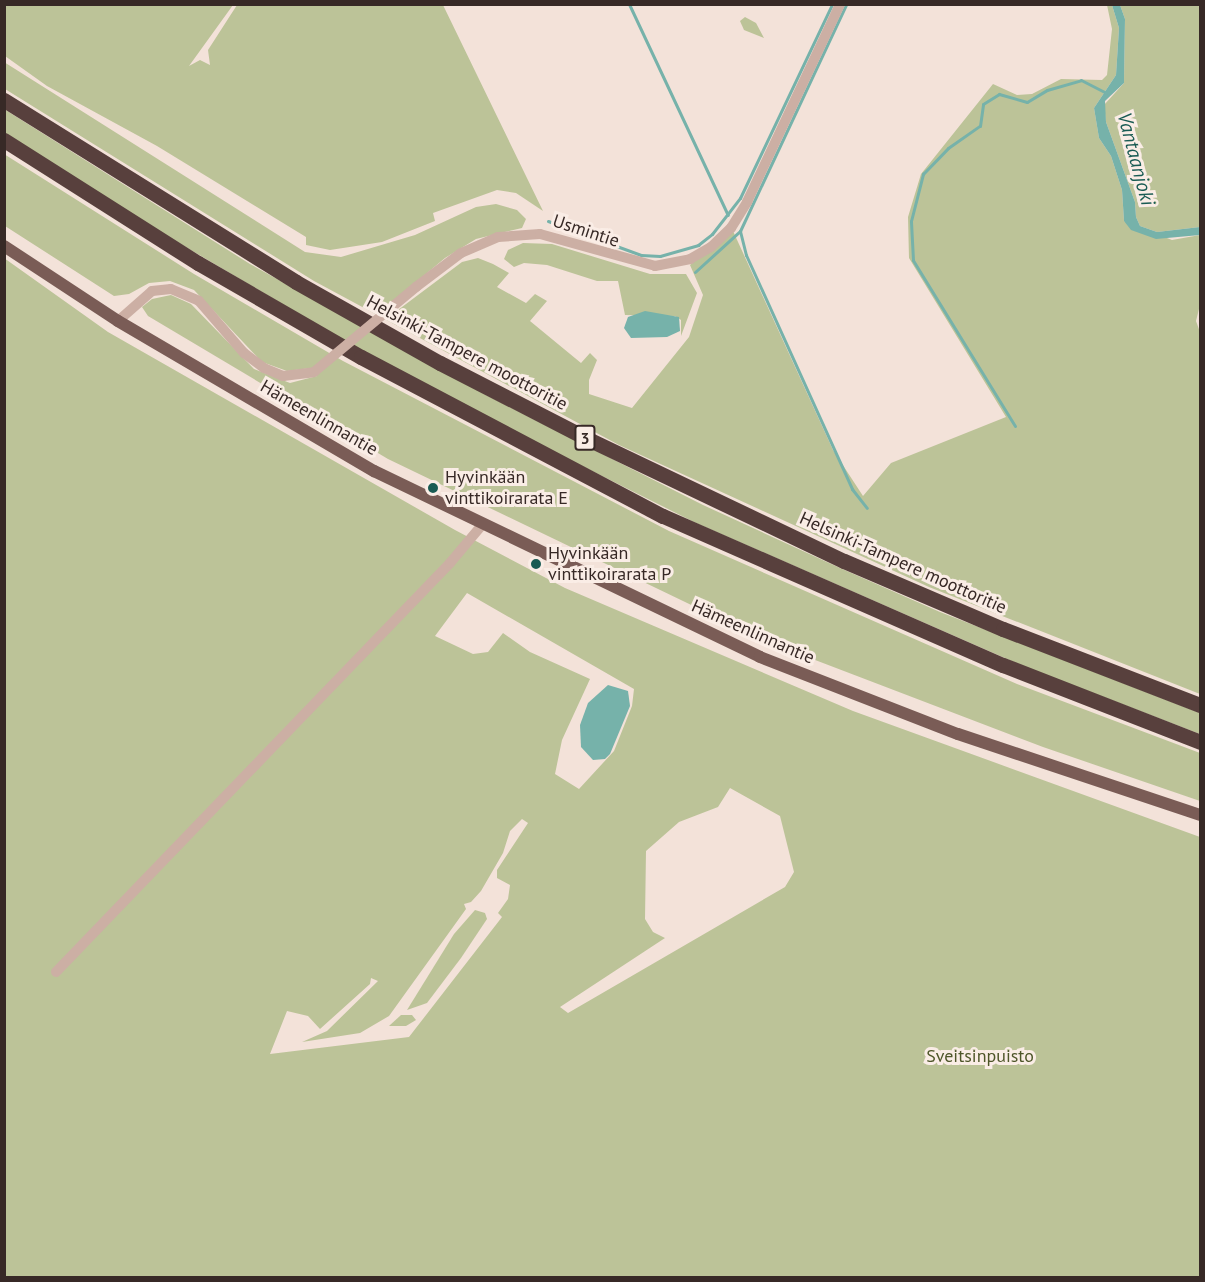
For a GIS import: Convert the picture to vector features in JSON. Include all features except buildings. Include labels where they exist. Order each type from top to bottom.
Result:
[{"type":"highway","name":"Helsinki-Tampere moottoritie","points":[[4,100],[296,282],[441,363],[590,440],[844,561],[1003,628],[1200,705]]},
{"type":"highway","name":"3","points":[[4,140],[188,257],[361,357],[663,516],[1002,665],[1200,742]]},
{"type":"main road","name":"Hämeenlinnantie","points":[[4,246],[118,321],[374,471],[482,525],[760,657],[958,734],[1200,815]]},
{"type":"street","name":"Usmintie","points":[[118,321],[152,291],[171,289],[199,301],[244,353],[264,368],[283,376],[314,372],[416,287],[461,253],[498,237],[540,234],[655,266],[690,260],[711,247],[744,208],[840,4]]},
{"type":"street","points":[[56,972],[450,563],[482,525]]},
{"type":"green space","points":[[5,4],[233,5],[189,66],[200,60],[210,65],[208,50],[237,5],[443,5],[543,211],[516,193],[497,190],[433,213],[435,221],[382,242],[330,250],[306,245],[306,237],[157,146],[47,86],[5,56]]},
{"type":"green space","points":[[1107,5],[1112,5],[1119,28],[1116,75],[1094,108],[1099,138],[1111,156],[1122,190],[1124,221],[1172,240],[1200,235],[1200,305],[1196,321],[1200,332],[1200,694],[929,587],[619,445],[314,281],[5,89],[4,62],[305,252],[341,257],[415,235],[476,207],[496,204],[517,210],[526,219],[522,228],[476,239],[445,258],[385,308],[394,313],[462,262],[478,258],[493,264],[509,273],[497,287],[526,303],[535,294],[547,301],[530,321],[581,363],[590,353],[597,360],[589,380],[589,394],[632,408],[689,337],[703,295],[690,265],[733,231],[833,450],[863,496],[891,463],[1006,417],[909,258],[908,217],[921,174],[993,84],[1017,95],[1032,94],[1061,79],[1102,80],[1107,75],[1112,29]]},
{"type":"green space","points":[[1120,5],[1200,5],[1200,227],[1157,232],[1140,226],[1136,217],[1135,202],[1106,122],[1104,105],[1124,83],[1125,19]]},
{"type":"green space","points":[[745,17],[756,23],[764,38],[744,30],[740,21]]},
{"type":"green space","points":[[4,109],[250,264],[486,395],[703,505],[840,568],[940,612],[1200,713],[1200,734],[1028,668],[696,523],[568,459],[355,347],[130,214],[5,133]]},
{"type":"green space","points":[[4,154],[194,274],[343,361],[669,531],[1017,684],[1200,753],[1200,801],[1043,747],[768,642],[388,459],[148,316],[142,307],[152,299],[171,295],[191,304],[254,369],[290,383],[317,376],[311,368],[287,371],[262,362],[194,290],[170,281],[149,283],[129,294],[114,296],[5,226]]},
{"type":"green space","points":[[523,243],[552,244],[650,274],[686,274],[697,293],[681,336],[681,320],[675,316],[625,315],[618,281],[597,281],[547,265],[524,263],[514,267],[504,259],[508,250]]},
{"type":"green space","name":"Sveitsinpuisto","points":[[4,258],[108,332],[455,530],[565,588],[853,711],[1200,837],[1200,1277],[5,1277]],"holes":[[[467,593],[634,689],[632,706],[614,751],[579,789],[555,774],[562,740],[590,679],[530,652],[503,633],[488,652],[473,654],[435,636]],[[730,788],[780,816],[794,872],[785,887],[568,1013],[560,1007],[665,938],[653,932],[645,919],[646,851],[679,822],[718,807]],[[522,819],[528,823],[497,870],[497,878],[510,885],[508,899],[498,913],[502,917],[409,1037],[270,1054],[287,1011],[308,1016],[320,1029],[370,984],[371,978],[378,981],[327,1031],[302,1042],[360,1033],[389,1016],[466,909],[464,904],[471,902],[481,891],[503,853],[510,831]]]},
{"type":"green space","points":[[475,910],[485,913],[487,919],[461,958],[427,1003],[407,1010],[454,934]]},
{"type":"green space","points":[[401,1015],[412,1015],[416,1020],[406,1026],[389,1026]]},
{"type":"water","points":[[1112,5],[1120,5],[1125,19],[1124,83],[1105,101],[1106,122],[1135,202],[1136,217],[1140,226],[1157,232],[1200,227],[1200,235],[1156,239],[1131,230],[1124,221],[1122,190],[1111,156],[1099,138],[1094,108],[1116,75],[1119,28]]},
{"type":"water","points":[[645,311],[679,317],[680,331],[667,337],[631,338],[624,328],[628,317]]},
{"type":"water","points":[[608,685],[628,691],[630,706],[610,754],[605,759],[593,760],[581,747],[580,725],[588,703]]},
{"type":"waterway","points":[[629,4],[728,215]]},
{"type":"waterway","points":[[548,221],[641,255],[660,256],[698,245],[712,234],[740,198],[832,4]]},
{"type":"waterway","points":[[695,272],[740,231],[846,5]]},
{"type":"waterway","points":[[1015,426],[913,260],[911,221],[923,174],[948,148],[980,126],[983,104],[999,94],[1027,102],[1047,90],[1081,80],[1106,93]]},
{"type":"waterway","points":[[740,231],[746,255],[852,489],[867,508]]},
{"type":"place","name":"Hyvinkään vinttikoirarata E","points":[[433,488]]},
{"type":"place","name":"Hyvinkään vinttikoirarata P","points":[[536,564]]},
{"type":"water label","name":"Vantaanjoki","points":[[1136,159]]}]
